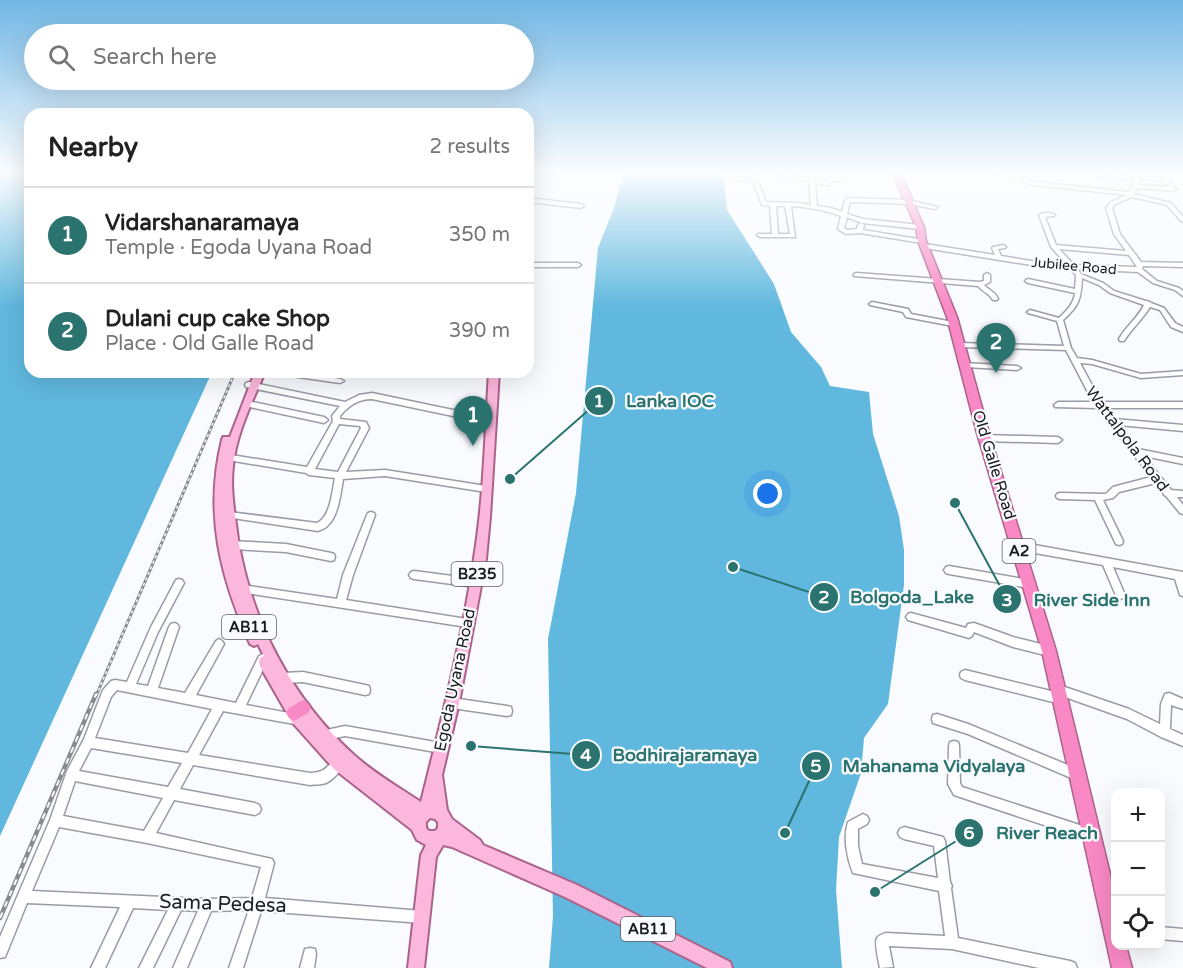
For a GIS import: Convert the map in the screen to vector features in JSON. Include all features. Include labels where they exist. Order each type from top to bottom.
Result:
[{"type":"highway","name":"Old Galle Road","points":[[914,217],[938,279],[966,364],[984,438],[1049,651],[1111,918]]},
{"type":"highway","name":"Old Galle Road","points":[[1118,950],[1122,968]]},
{"type":"main road","name":"AB11","points":[[253,378],[248,404],[225,457],[232,545],[242,589],[269,656],[283,678],[299,714],[326,735],[348,758],[453,840],[572,891],[724,968]]},
{"type":"main road","name":"AB11","points":[[256,378],[225,457],[220,522],[238,605],[263,659],[299,714],[339,764],[431,824]]},
{"type":"main road","name":"Egoda Uyana Road","points":[[431,824],[436,773],[475,584],[485,517],[494,378]]},
{"type":"main road","name":"B235","points":[[416,968],[431,824]]},
{"type":"street","points":[[774,217],[775,235]]},
{"type":"street","points":[[760,235],[794,235],[790,217]]},
{"type":"street","points":[[844,217],[841,229],[846,232],[860,231],[922,238]]},
{"type":"street","points":[[851,217],[922,238]]},
{"type":"street","points":[[1030,312],[1060,320],[1071,310],[1079,292],[1078,276],[1054,247],[1043,217]]},
{"type":"street","name":"Jubilee Road","points":[[1112,217],[1117,234],[1139,267]]},
{"type":"street","points":[[860,231],[862,221]]},
{"type":"street","name":"Jubilee Road","points":[[922,238],[999,258],[1072,267],[1139,267]]},
{"type":"street","points":[[999,258],[994,248],[1002,247]]},
{"type":"street","points":[[1054,247],[1130,253]]},
{"type":"street","points":[[534,265],[578,265]]},
{"type":"street","points":[[1139,267],[1183,265]]},
{"type":"street","points":[[1139,267],[1155,282],[1178,289],[1183,294]]},
{"type":"street","points":[[856,275],[938,279],[980,284],[987,282],[987,275]]},
{"type":"street","points":[[1078,276],[1101,284],[1112,292],[1162,309],[1173,325],[1183,330]]},
{"type":"street","points":[[1028,281],[1079,292]]},
{"type":"street","points":[[980,284],[993,294],[995,299]]},
{"type":"street","points":[[1122,339],[1131,324],[1143,316],[1148,303]]},
{"type":"street","points":[[872,304],[906,310],[908,316],[953,324]]},
{"type":"street","name":"Wattalpola Road","points":[[1060,320],[1068,348],[1098,404],[1183,511]]},
{"type":"street","points":[[960,345],[1068,348]]},
{"type":"street","points":[[1074,360],[1092,362],[1141,375],[1183,373]]},
{"type":"street","points":[[966,364],[1017,368]]},
{"type":"street","points":[[319,378],[340,381]]},
{"type":"street","points":[[252,385],[344,404],[367,396],[453,412],[491,411]]},
{"type":"street","points":[[248,404],[324,420]]},
{"type":"street","points":[[309,472],[338,421],[336,416],[344,404]]},
{"type":"street","points":[[1058,405],[1183,405]]},
{"type":"street","points":[[230,515],[323,526],[333,508],[340,476],[365,426],[338,421]]},
{"type":"street","points":[[1113,422],[1183,428]]},
{"type":"street","points":[[984,438],[1058,440]]},
{"type":"street","points":[[1138,452],[1183,461]]},
{"type":"street","points":[[225,457],[340,476],[385,472],[486,489]]},
{"type":"street","points":[[1060,496],[1098,498],[1110,496],[1116,489],[1157,479]]},
{"type":"street","points":[[1167,493],[1183,494]]},
{"type":"street","points":[[1098,498],[1119,541]]},
{"type":"street","points":[[341,603],[348,575],[371,515]]},
{"type":"street","points":[[232,545],[286,548],[331,557]]},
{"type":"street","points":[[1018,546],[1181,575],[1183,592]]},
{"type":"street","points":[[1106,562],[1120,595]]},
{"type":"street","points":[[949,570],[1029,584]]},
{"type":"street","points":[[414,575],[475,584]]},
{"type":"street","points":[[130,687],[153,630],[179,582]]},
{"type":"street","points":[[242,589],[467,623]]},
{"type":"street","points":[[910,617],[969,633],[971,627],[974,627],[1018,643],[1049,651]]},
{"type":"street","points":[[152,691],[174,627]]},
{"type":"street","points":[[189,698],[219,644]]},
{"type":"street","points":[[239,709],[263,659]]},
{"type":"street","points":[[965,675],[1060,694],[1129,714],[1183,741]]},
{"type":"street","points":[[283,678],[303,677],[364,690]]},
{"type":"street","points":[[0,952],[56,821],[70,775],[88,742],[107,694],[115,685],[239,709],[299,714]]},
{"type":"street","points":[[1166,733],[1166,704],[1169,698],[1183,704]]},
{"type":"street","points":[[452,703],[507,711]]},
{"type":"street","points":[[147,837],[220,706]]},
{"type":"street","points":[[937,719],[968,729],[1079,776]]},
{"type":"street","points":[[326,735],[345,731],[441,748]]},
{"type":"street","points":[[88,742],[310,779],[324,778],[331,774],[339,764]]},
{"type":"street","points":[[954,746],[954,784],[958,790],[1093,835]]},
{"type":"street","points":[[70,775],[255,809]]},
{"type":"street","points":[[863,820],[852,826],[852,846],[857,869],[946,886]]},
{"type":"street","points":[[56,821],[267,862],[257,904],[236,968]]},
{"type":"street","points":[[904,833],[939,841],[952,943]]},
{"type":"street","name":"Sama Pedesa","points":[[23,897],[207,905],[257,904],[422,917]]},
{"type":"street","points":[[98,968],[130,901]]},
{"type":"street","points":[[146,968],[177,904]]},
{"type":"street","points":[[180,968],[207,905]]},
{"type":"street","points":[[1165,933],[1183,935]]},
{"type":"street","points":[[886,967],[882,942],[886,939],[952,943],[1070,968]]},
{"type":"street","points":[[307,968],[310,954]]},
{"type":"water","points":[[0,217],[24,217],[24,378],[209,378],[0,836]]},
{"type":"water","points":[[610,217],[732,217],[774,284],[791,332],[821,367],[830,386],[869,392],[873,434],[899,516],[904,550],[904,585],[888,704],[864,738],[861,773],[839,837],[836,890],[842,968],[549,968],[553,916],[548,639],[576,493],[598,248]]},
{"type":"railway","points":[[96,696],[232,378]]},
{"type":"railway","points":[[0,918],[96,694]]},
{"type":"place","name":"Dulani cup cake Shop","points":[[996,373]]},
{"type":"place","name":"Vidarshanaramaya","points":[[473,446]]},
{"type":"place","name":"Lanka IOC","points":[[510,479]]},
{"type":"place","name":"River Side Inn","points":[[955,503]]},
{"type":"place","name":"Bolgoda_Lake","points":[[733,567]]},
{"type":"place","name":"Bodhirajaramaya","points":[[471,746]]},
{"type":"place","name":"Mahanama Vidyalaya","points":[[785,833]]},
{"type":"place","name":"River Reach","points":[[875,892]]}]
